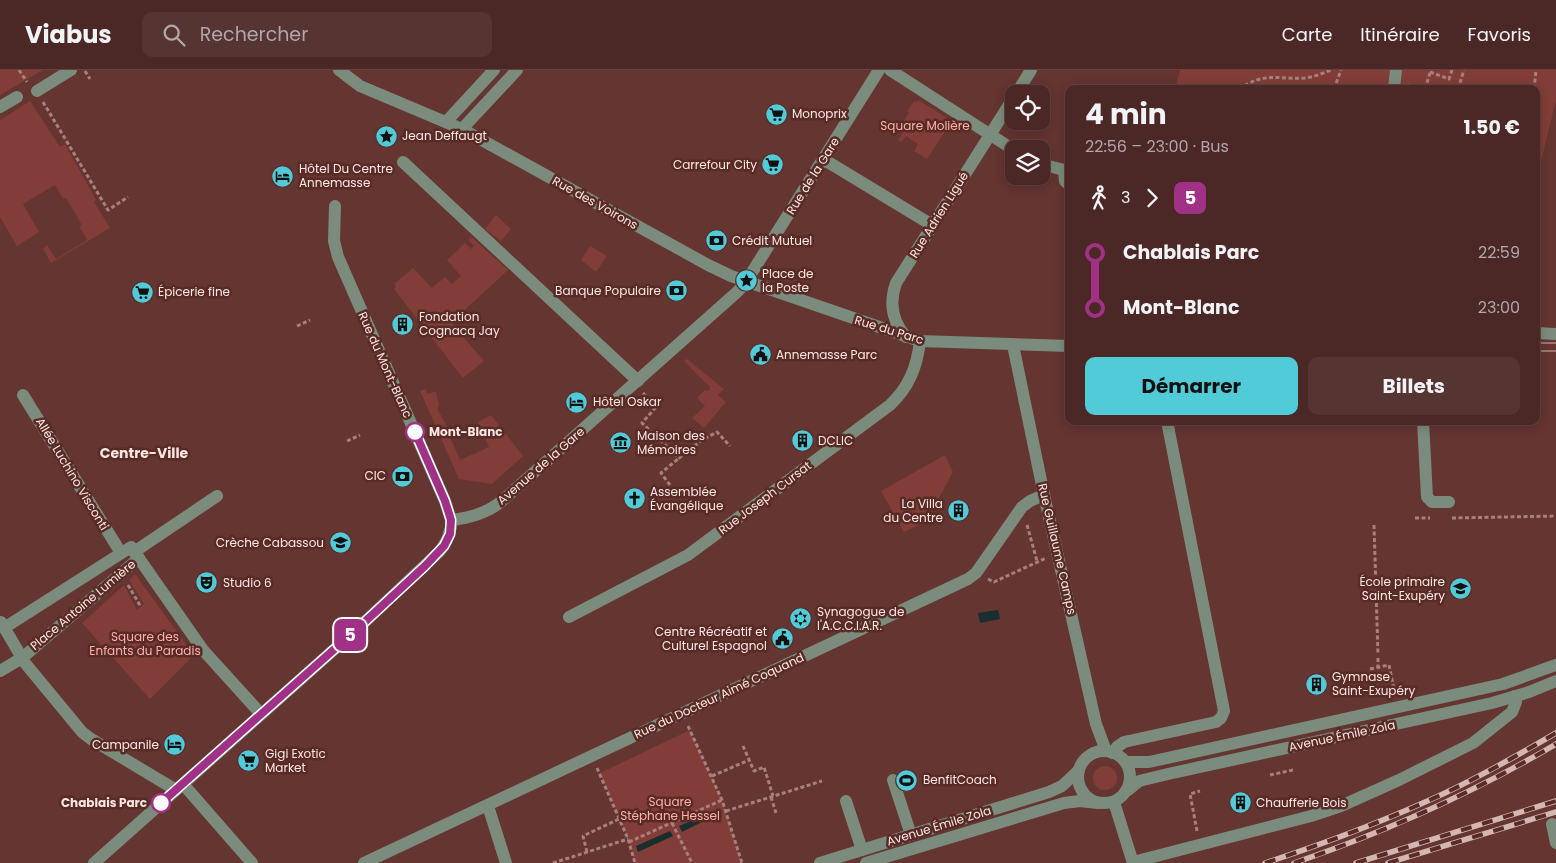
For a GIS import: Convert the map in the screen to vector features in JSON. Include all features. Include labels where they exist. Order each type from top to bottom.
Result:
[{"type":"street","points":[[37,91],[71,70]]},
{"type":"street","name":"Rue des Voirons","points":[[339,70],[360,86],[462,129],[708,265],[746,281]]},
{"type":"street","points":[[446,122],[494,70]]},
{"type":"street","points":[[462,129],[517,70]]},
{"type":"street","name":"Rue de la Gare","points":[[746,281],[879,70]]},
{"type":"street","points":[[890,70],[1005,144]]},
{"type":"street","points":[[1022,85],[1031,70]]},
{"type":"street","points":[[0,107],[17,97]]},
{"type":"street","name":"Rue Adrien Ligué","points":[[906,337],[896,321],[892,308],[893,296],[899,277],[1005,111]]},
{"type":"street","points":[[823,159],[932,225]]},
{"type":"street","points":[[403,162],[636,382]]},
{"type":"street","points":[[1050,166],[1064,170],[1065,181]]},
{"type":"street","name":"Rue du Mont-Blanc","points":[[336,206],[334,241],[338,257],[445,501],[451,520]]},
{"type":"street","name":"Rue du Parc","points":[[746,281],[920,341],[1065,346]]},
{"type":"street","name":"Avenue de la Gare","points":[[451,520],[476,516],[498,505],[736,294],[746,281]]},
{"type":"street","points":[[1540,333],[1556,334]]},
{"type":"street","name":"Rue Joseph Cursat","points":[[569,617],[688,555],[890,405],[909,384],[920,341]]},
{"type":"street","name":"Rue Guillaume Camps","points":[[1014,345],[1044,494],[1096,723],[1109,752]]},
{"type":"street","name":"Allée Luchino Visconti","points":[[24,395],[121,553]]},
{"type":"street","points":[[1109,752],[1124,742],[1216,722],[1221,718],[1224,711],[1168,425]]},
{"type":"street","points":[[1423,425],[1427,498],[1432,502],[1449,502]]},
{"type":"street","name":"Rue du Docteur Aimé Coquand","points":[[364,863],[968,579],[976,573],[1022,507],[1044,494]]},
{"type":"street","name":"Place Antoine Lumière","points":[[0,670],[24,660],[137,555],[217,496]]},
{"type":"street","points":[[94,863],[356,630],[440,551],[450,534],[451,520]]},
{"type":"street","name":"Place Antoine Lumière","points":[[2,625],[131,547],[137,555]]},
{"type":"street","points":[[137,555],[203,650],[261,714]]},
{"type":"street","points":[[2,625],[24,660],[86,736],[179,787],[252,863]]},
{"type":"street","name":"Avenue Émile Zola","points":[[1126,762],[1149,762],[1503,684],[1556,665]]},
{"type":"street","name":"Avenue Émile Zola","points":[[1128,790],[1139,781],[1483,705],[1556,681]]},
{"type":"street","points":[[1114,802],[1133,862],[1311,816],[1341,806],[1399,780],[1473,743],[1512,712],[1516,702],[1515,696]]},
{"type":"street","points":[[1109,752],[1120,756],[1126,762],[1131,778],[1128,790],[1121,798],[1114,802],[1098,803],[1089,799],[1081,789],[1078,780],[1079,770],[1088,757],[1094,753],[1109,752]]},
{"type":"street","name":"Avenue Émile Zola","points":[[820,863],[1056,789],[1068,782],[1079,770]]},
{"type":"street","points":[[893,780],[911,835]]},
{"type":"street","points":[[846,801],[862,850]]},
{"type":"street","name":"Avenue Émile Zola","points":[[866,863],[1064,803],[1080,801],[1098,803]]},
{"type":"street","points":[[488,806],[506,863]]},
{"type":"street","points":[[1552,824],[1556,844]]},
{"type":"path","points":[[84,70],[90,79]]},
{"type":"path","points":[[1248,85],[1270,77],[1305,78],[1331,70]]},
{"type":"path","points":[[1335,85],[1341,70]]},
{"type":"path","points":[[1426,85],[1430,73],[1449,79],[1452,70]]},
{"type":"path","points":[[1459,85],[1464,70]]},
{"type":"path","points":[[1534,85],[1536,70]]},
{"type":"path","points":[[37,91],[108,210],[128,197]]},
{"type":"path","points":[[297,326],[310,320]]},
{"type":"path","points":[[636,382],[656,407],[642,423],[679,458]]},
{"type":"path","points":[[670,485],[661,473],[702,440],[717,432],[730,446]]},
{"type":"path","points":[[347,440],[360,435]]},
{"type":"path","points":[[1022,507],[1038,561]]},
{"type":"path","points":[[1443,518],[1556,516]]},
{"type":"path","points":[[1415,518],[1434,518]]},
{"type":"path","points":[[1374,525],[1378,667]]},
{"type":"path","points":[[976,573],[994,582],[1038,561],[1058,555]]},
{"type":"path","points":[[126,583],[141,607]]},
{"type":"path","points":[[1370,669],[1389,665],[1394,693]]},
{"type":"path","points":[[683,714],[722,800],[742,863]]},
{"type":"path","points":[[743,746],[754,771],[764,767],[776,813]]},
{"type":"path","points":[[592,757],[628,841],[635,863]]},
{"type":"path","points":[[712,776],[750,760]]},
{"type":"path","points":[[1270,775],[1293,770]]},
{"type":"path","points":[[726,811],[822,781]]},
{"type":"path","points":[[1200,791],[1190,794],[1200,844]]},
{"type":"path","points":[[553,863],[628,841],[722,800]]},
{"type":"path","points":[[587,852],[583,836],[619,819]]},
{"type":"path","points":[[672,823],[692,863]]},
{"type":"green space","points":[[0,70],[43,70],[0,95]]},
{"type":"green space","points":[[1180,70],[1556,70],[1556,101],[1540,165],[1540,85],[1176,85]]},
{"type":"green space","name":"Square Molière","points":[[918,100],[952,121],[927,159],[914,151],[918,144],[906,136],[902,142],[898,140],[903,132],[897,127],[900,123],[902,124],[909,113],[907,111],[914,101],[917,102]]},
{"type":"green space","points":[[30,101],[60,147],[65,144],[96,200],[94,202],[110,228],[51,263],[43,249],[47,245],[56,259],[87,240],[80,227],[82,225],[66,198],[63,199],[55,185],[23,204],[39,232],[17,246],[0,217],[0,120]]},
{"type":"green space","points":[[496,215],[511,229],[501,241],[485,229]]},
{"type":"green space","points":[[471,237],[508,270],[455,319],[457,321],[453,325],[484,361],[463,378],[394,289],[396,286],[394,284],[413,268],[432,288],[445,277],[452,284],[461,276],[447,260],[465,243],[471,249],[474,246],[468,240]]},
{"type":"green space","points":[[590,246],[607,256],[596,272],[581,260]]},
{"type":"green space","points":[[687,359],[724,389],[718,395],[726,402],[704,428],[692,418],[705,406],[697,398],[705,390],[710,389],[684,361]]},
{"type":"green space","points":[[425,389],[428,394],[436,391],[439,406],[437,408],[451,434],[449,435],[460,460],[489,447],[478,422],[491,415],[523,456],[492,484],[459,479],[420,391]]},
{"type":"green space","points":[[945,455],[953,472],[926,522],[904,532],[881,491]]},
{"type":"green space","name":"Square des Enfants du Paradis","points":[[135,574],[194,655],[150,699],[82,623],[124,585],[137,610],[144,604],[129,580]]},
{"type":"green space","name":"Square Stéphane Hessel","points":[[690,730],[722,800],[742,863],[635,863],[628,839],[600,773]]},
{"type":"green space","points":[[1105,766],[1113,770],[1117,778],[1113,786],[1105,790],[1097,786],[1093,778],[1097,770]]},
{"type":"shaded area","points":[[998,610],[1000,619],[980,623],[978,613]]},
{"type":"shaded area","points":[[718,814],[682,832],[679,826],[702,816]]},
{"type":"shaded area","points":[[670,831],[673,836],[638,852],[636,846]]},
{"type":"tram line","points":[[1540,343],[1556,343]]},
{"type":"tram line","points":[[1540,351],[1556,351]]},
{"type":"railway","points":[[1265,863],[1401,813],[1487,772],[1556,733]]},
{"type":"railway","points":[[1294,863],[1395,825],[1493,779],[1556,744]]},
{"type":"railway","points":[[1356,863],[1556,801]]},
{"type":"railway","points":[[1388,863],[1556,812]]},
{"type":"bus line","name":"5","points":[[161,803],[356,630],[444,546],[450,534],[451,520],[449,512],[415,432]]},
{"type":"place","name":"Monoprix","points":[[776,114]]},
{"type":"place","name":"Jean Deffaugt","points":[[386,136]]},
{"type":"place","name":"Carrefour City","points":[[773,165]]},
{"type":"place","name":"Hôtel Du Centre Annemasse","points":[[283,176]]},
{"type":"place","name":"Crédit Mutuel","points":[[716,241]]},
{"type":"place","name":"Place de la Poste","points":[[746,281]]},
{"type":"place","name":"Banque Populaire","points":[[677,291]]},
{"type":"place","name":"Épicerie fine","points":[[142,292]]},
{"type":"place","name":"Fondation Cognacq Jay","points":[[403,324]]},
{"type":"place","name":"Annemasse Parc","points":[[760,355]]},
{"type":"place","name":"Hôtel Oskar","points":[[577,402]]},
{"type":"place","name":"Mont-Blanc","points":[[415,432]]},
{"type":"place","name":"DCLIC","points":[[802,441]]},
{"type":"place","name":"Maison des Mémoires","points":[[621,443]]},
{"type":"place","name":"CIC","points":[[402,476]]},
{"type":"place","name":"Assemblée Évangélique","points":[[634,499]]},
{"type":"place","name":"La Villa du Centre","points":[[959,511]]},
{"type":"place","name":"Crèche Cabassou","points":[[340,543]]},
{"type":"place","name":"Studio 6","points":[[207,583]]},
{"type":"place","name":"École primaire Saint-Exupéry","points":[[1461,589]]},
{"type":"place","name":"Synagogue de l'A.C.C.I.A.R.","points":[[801,619]]},
{"type":"place","name":"Centre Récréatif et Culturel Espagnol","points":[[783,639]]},
{"type":"place","name":"Gymnase Saint-Exupéry","points":[[1316,684]]},
{"type":"place","name":"Campanile","points":[[175,745]]},
{"type":"place","name":"Gigi Exotic Market","points":[[249,761]]},
{"type":"place","name":"BenfitCoach","points":[[907,780]]},
{"type":"place","name":"Chablais Parc","points":[[161,803]]},
{"type":"place","name":"Chaufferie Bois","points":[[1240,803]]},
{"type":"district","name":"Centre-Ville","points":[[144,453]]}]
